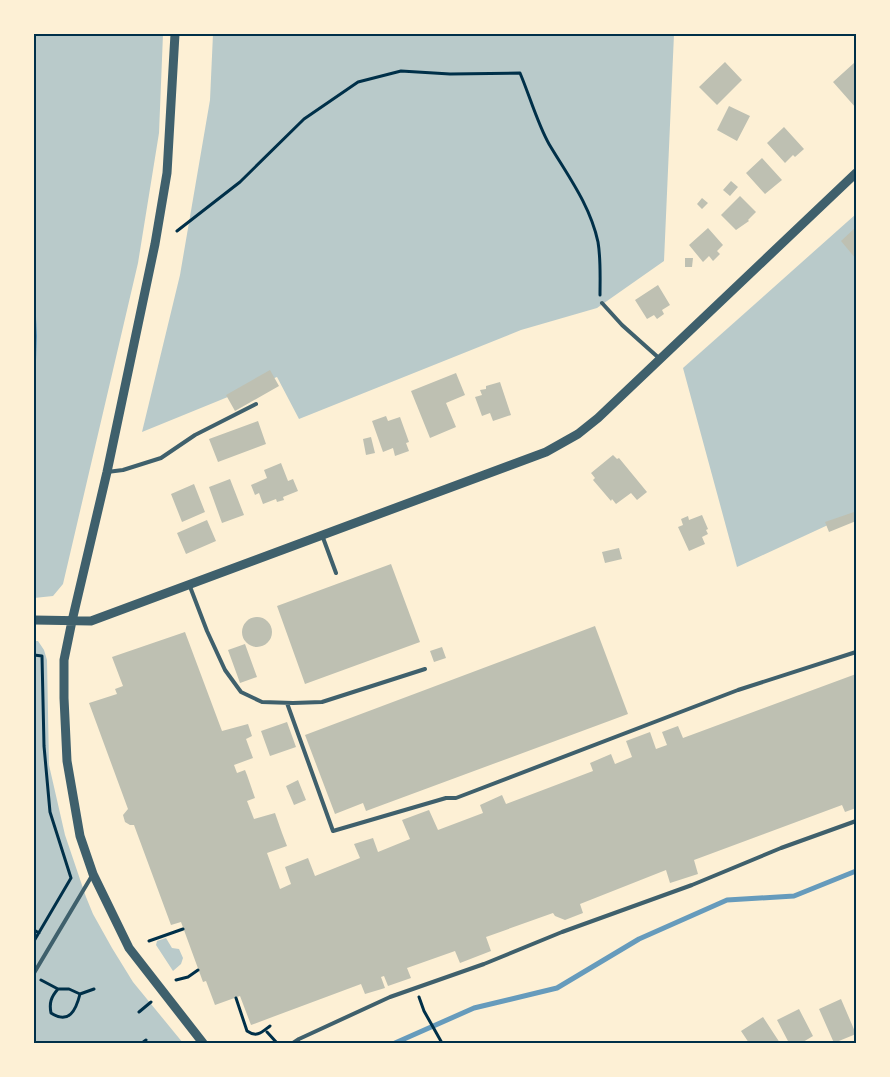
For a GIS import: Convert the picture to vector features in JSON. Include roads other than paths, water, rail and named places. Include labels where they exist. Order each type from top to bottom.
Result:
[{"type":"street","points":[[175,34],[167,173],[155,244],[107,472],[64,660],[64,698],[67,762],[80,836],[93,874],[129,948],[203,1043]]},
{"type":"street","points":[[36,620],[91,621],[546,452],[578,434],[856,173]]},
{"type":"lane","points":[[602,303],[622,325],[660,359]]},
{"type":"lane","points":[[107,472],[124,470],[161,458],[195,435],[256,404]]},
{"type":"lane","points":[[322,534],[336,573]]},
{"type":"lane","points":[[190,584],[225,670],[241,692],[262,702],[322,702],[425,669]]},
{"type":"lane","points":[[287,703],[333,831],[446,798],[456,798],[738,690],[856,652]]},
{"type":"lane","points":[[293,1043],[390,997],[484,964],[562,932],[657,898],[781,848],[856,821]]},
{"type":"lane","points":[[34,974],[93,874]]},
{"type":"water","points":[[34,280],[37,336],[34,409]]},
{"type":"waterway","points":[[395,1043],[474,1008],[557,988],[639,939],[727,900],[794,896],[856,871]]}]
